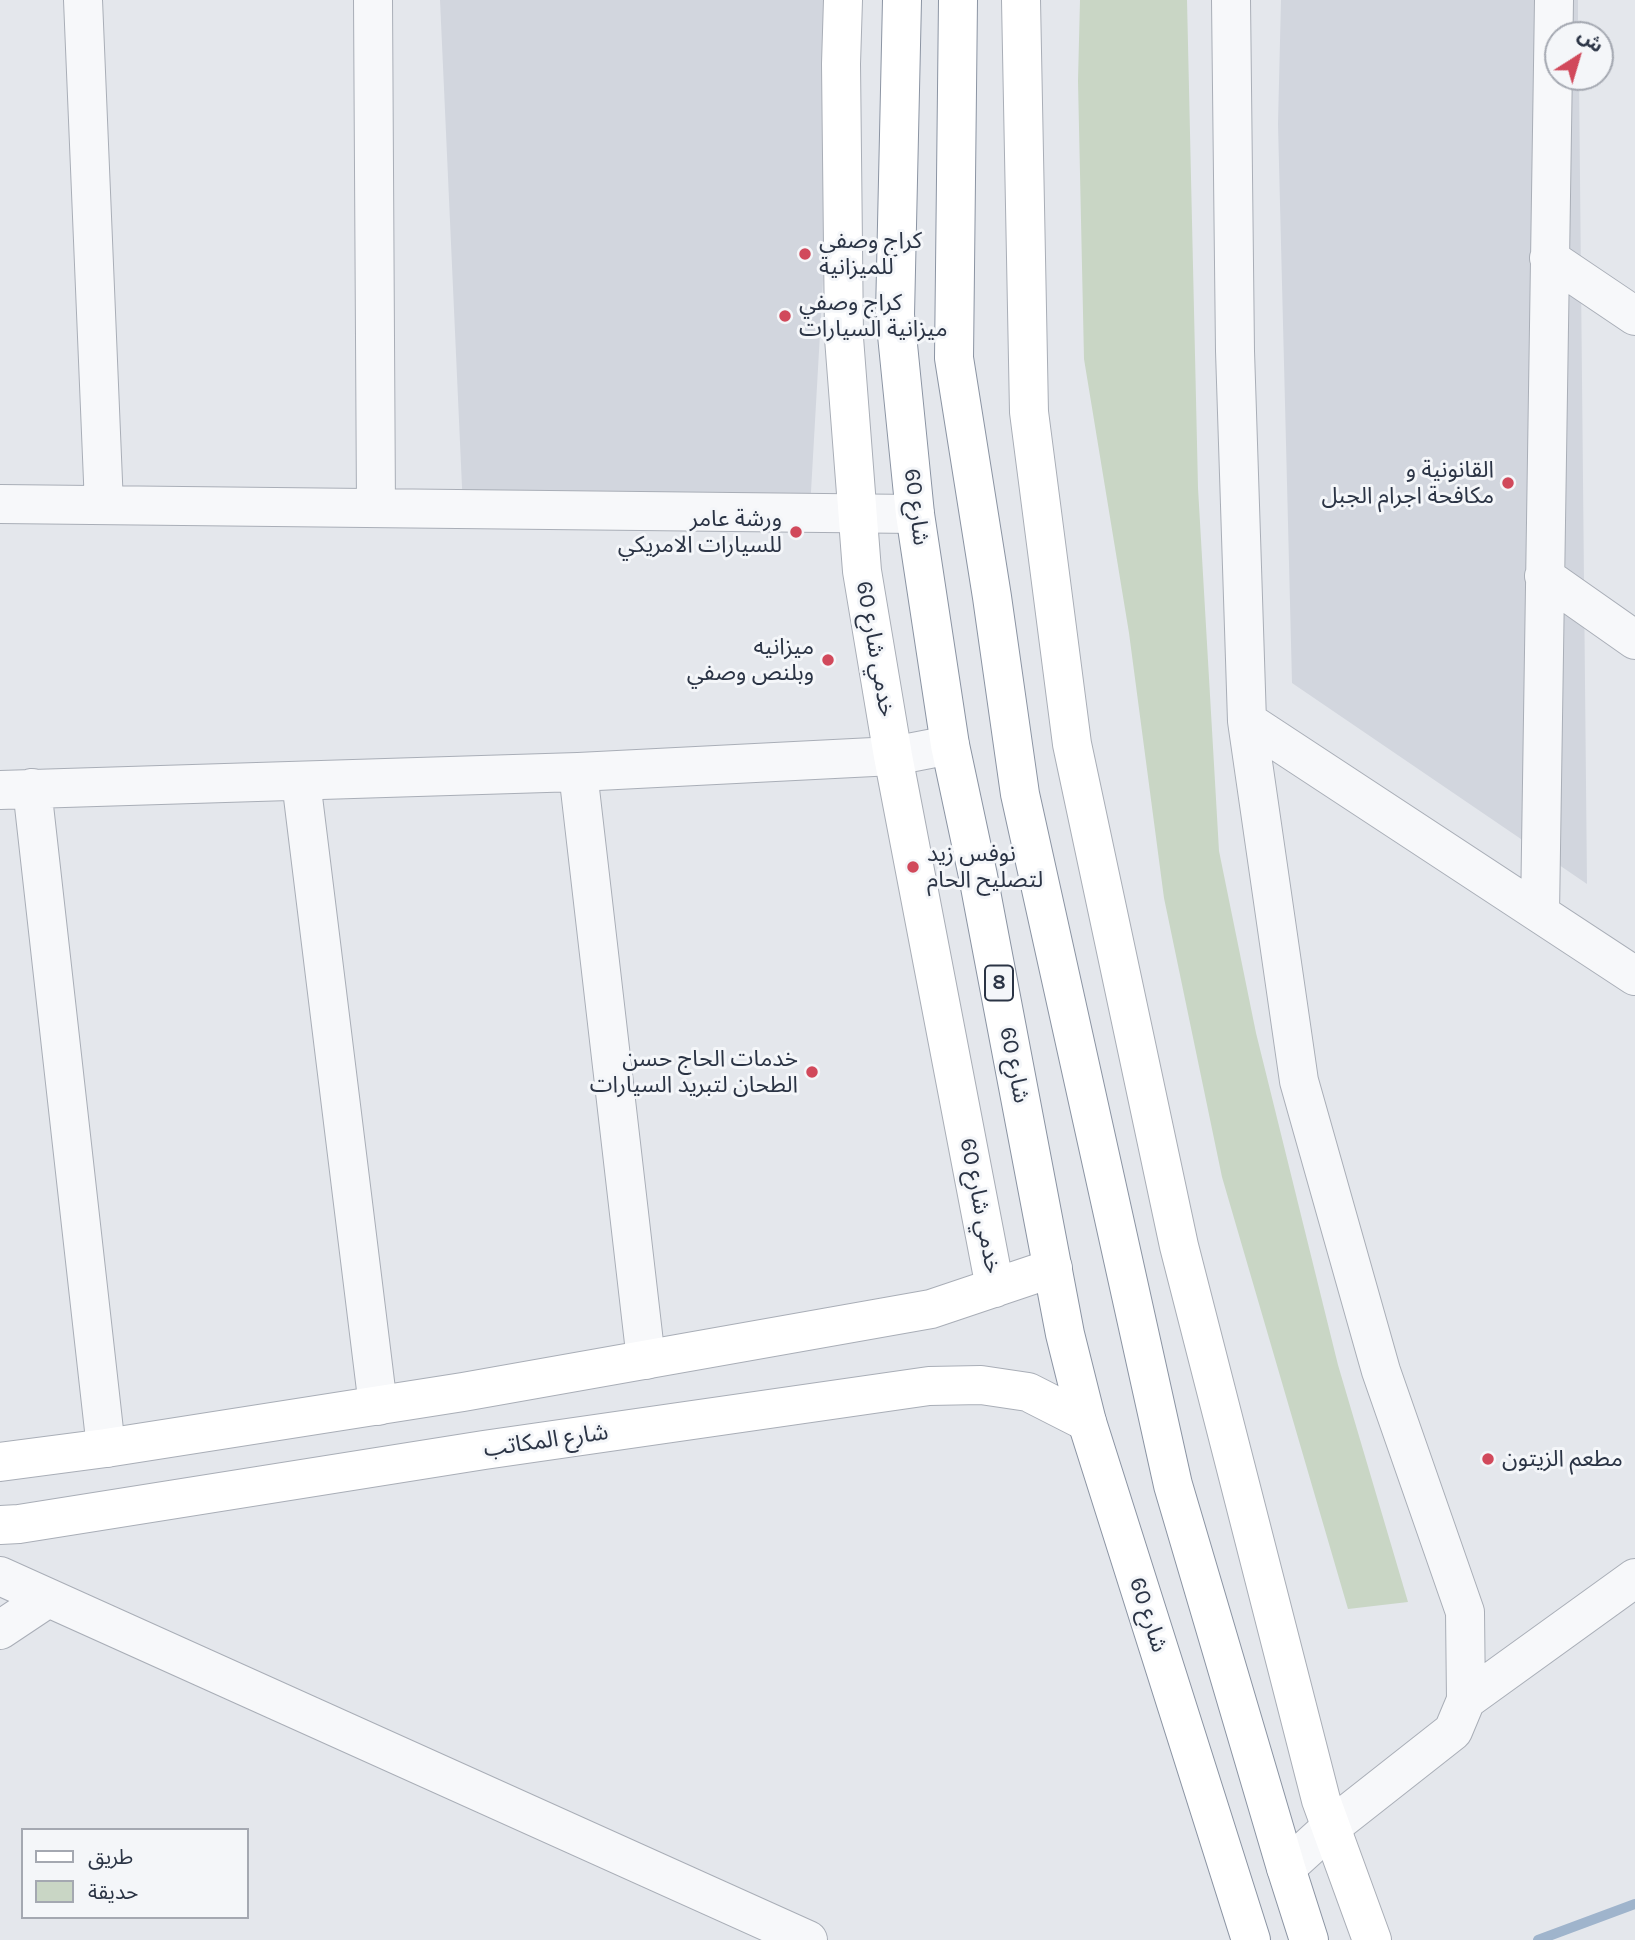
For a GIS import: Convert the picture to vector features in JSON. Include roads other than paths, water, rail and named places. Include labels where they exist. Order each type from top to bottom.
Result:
[{"type":"main road","name":"خدمي شارع 60","points":[[843,0],[841,64],[844,338],[862,571],[893,756],[995,1288]]},
{"type":"main road","name":"شارع 60","points":[[902,0],[895,316],[915,514],[950,745],[978,876],[1065,1334],[1087,1422],[1251,1940]]},
{"type":"main road","points":[[958,0],[954,358],[1020,794],[1172,1485],[1309,1940]]},
{"type":"main road","points":[[1021,0],[1029,412],[1072,744],[1179,1245],[1321,1800],[1372,1940]]},
{"type":"main road","points":[[0,1462],[377,1406],[931,1309],[1053,1268]]},
{"type":"main road","name":"شارع المکاتب","points":[[0,1525],[484,1450],[929,1386],[981,1385],[1028,1392],[1087,1422]]},
{"type":"street","points":[[83,0],[104,505]]},
{"type":"street","points":[[373,0],[376,507]]},
{"type":"street","points":[[1231,0],[1235,351],[1247,721],[1299,1081],[1381,1371],[1465,1612],[1466,1700],[1452,1731],[1331,1827],[1286,1868]]},
{"type":"street","points":[[1540,914],[1554,0]]},
{"type":"street","points":[[1549,258],[1635,316]]},
{"type":"street","points":[[0,504],[915,514]]},
{"type":"street","points":[[1544,576],[1635,640]]},
{"type":"street","points":[[1247,721],[1635,976]]},
{"type":"street","points":[[106,1448],[16,789],[578,772],[893,756],[950,745]]},
{"type":"street","points":[[578,772],[646,1360]]},
{"type":"street","points":[[300,781],[377,1406]]},
{"type":"street","points":[[0,1576],[808,1940]]},
{"type":"street","points":[[1466,1700],[1635,1578]]},
{"type":"street","points":[[0,1630],[48,1598]]},
{"type":"waterway","points":[[1538,1940],[1635,1904]]},
{"type":"place","name":"كراج وصفي للميزانية","points":[[805,254]]},
{"type":"place","name":"كراج وصفي ميزانية السيارات","points":[[785,316]]},
{"type":"place","name":"القانونية و مكافحة اجرام الجبل","points":[[1508,483]]},
{"type":"place","name":"ورشة عامر للسيارات الامريكي","points":[[796,532]]},
{"type":"place","name":"ميزانيه وبلنص وصفي","points":[[828,660]]},
{"type":"place","name":"نوفس زيد لتصليح الحام","points":[[913,867]]},
{"type":"place","name":"خدمات الحاج حسن الطحان لتبريد السيارات","points":[[812,1072]]},
{"type":"place","name":"مطعم الزيتون","points":[[1488,1459]]}]
